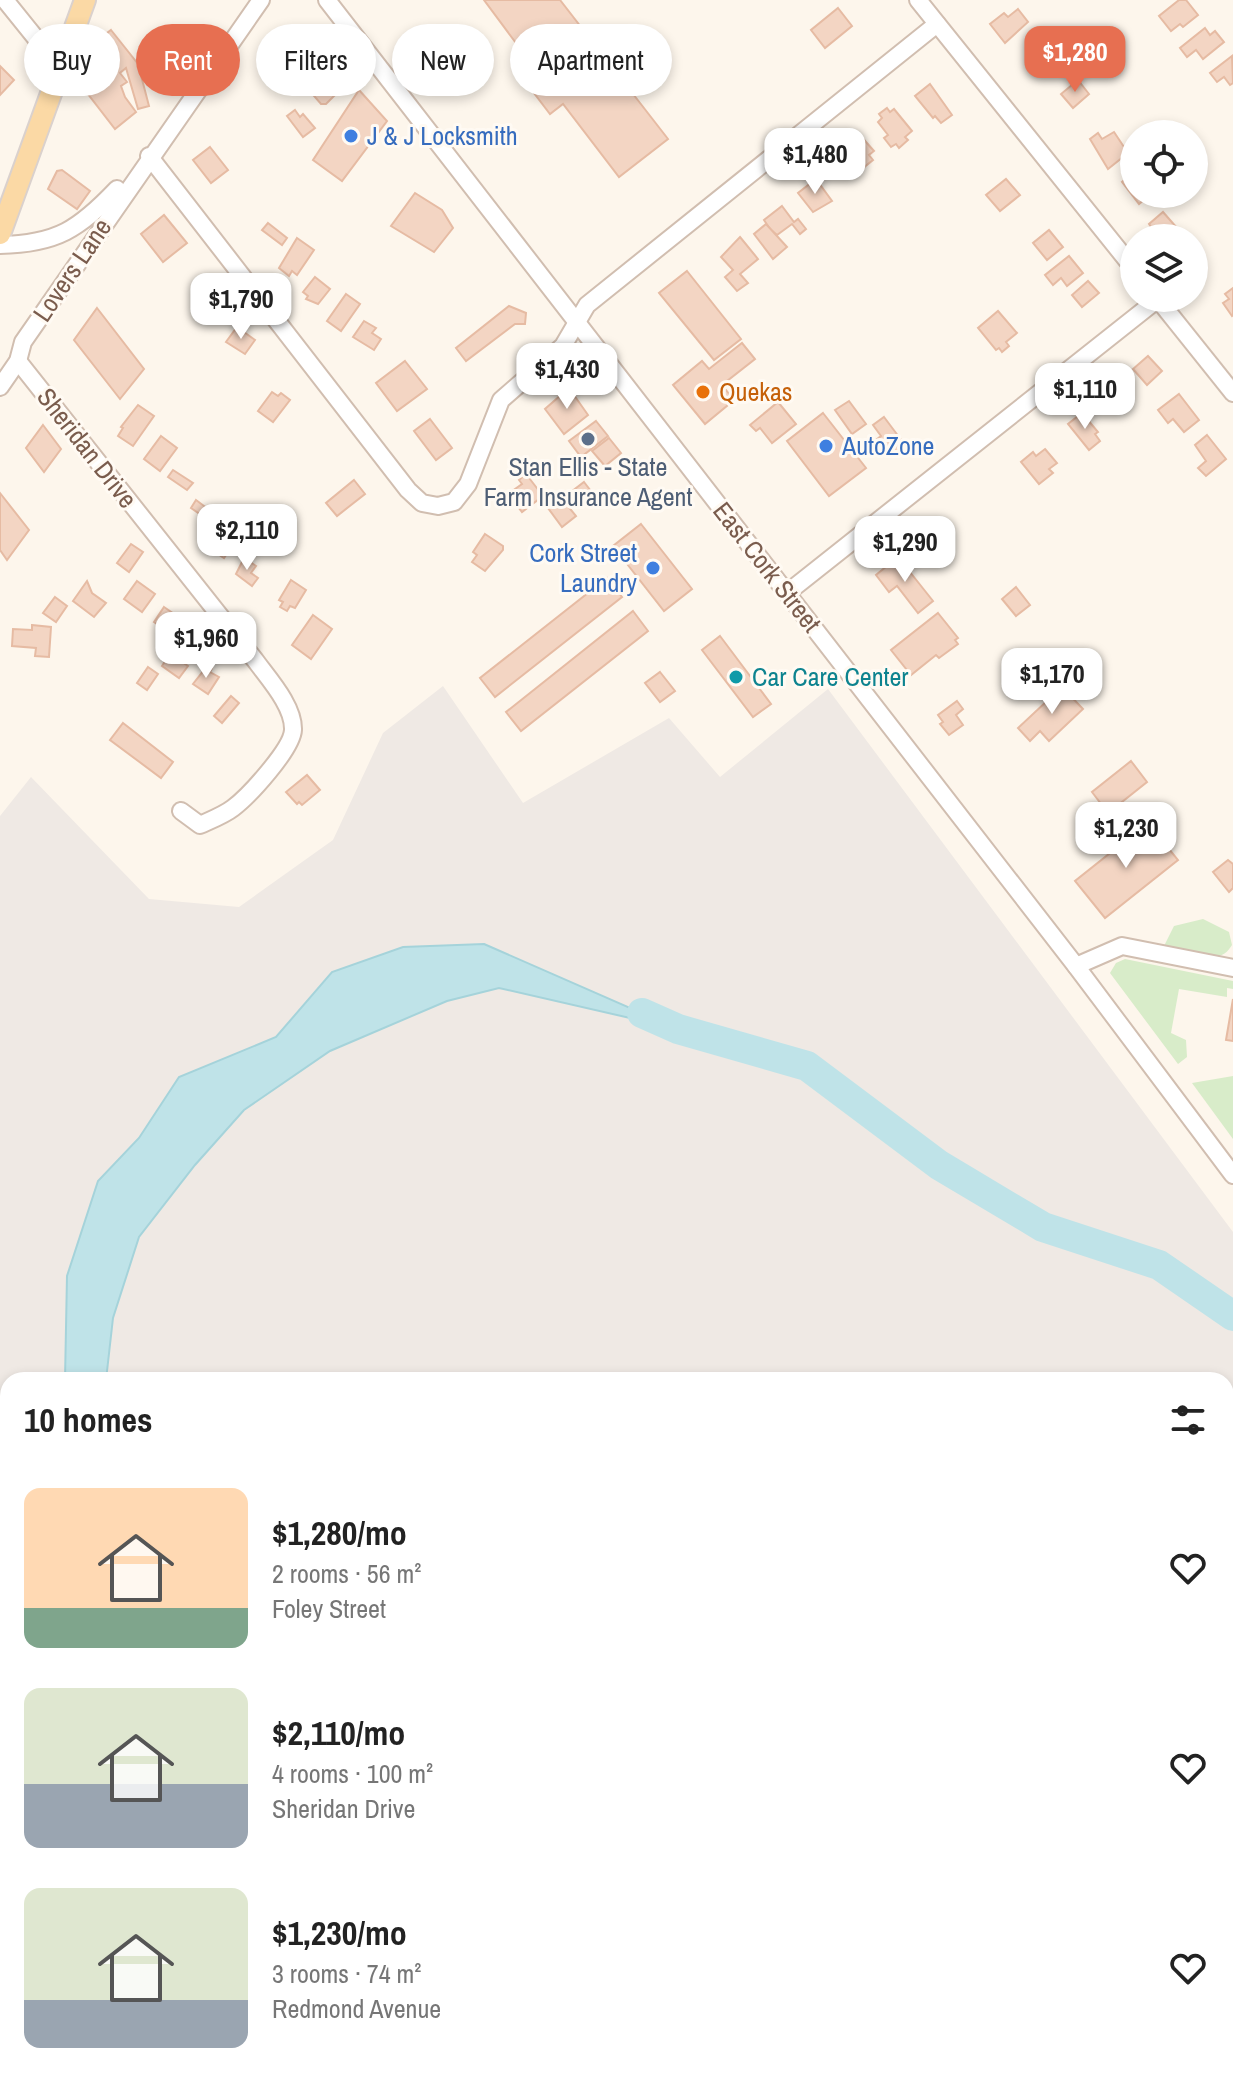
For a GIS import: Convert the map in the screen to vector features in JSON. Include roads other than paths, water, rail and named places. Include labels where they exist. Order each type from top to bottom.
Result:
[{"type":"main road","points":[[76,24],[85,0]]},
{"type":"main road","points":[[0,234],[49,96]]},
{"type":"street","points":[[5,0],[24,24]]},
{"type":"street","name":"Lovers Lane","points":[[0,387],[18,361],[23,342],[149,156],[261,0]]},
{"type":"street","name":"East Cork Street","points":[[327,0],[1076,966],[1233,1175]]},
{"type":"street","points":[[918,0],[1120,252]]},
{"type":"street","points":[[149,156],[408,490],[422,503],[438,506],[454,502],[468,484],[501,400],[563,346],[587,305],[937,24]]},
{"type":"street","name":"Lovers Lane","points":[[0,245],[32,244],[68,233],[90,217],[149,156]]},
{"type":"street","points":[[787,593],[1142,312]]},
{"type":"street","points":[[1168,312],[1233,393]]},
{"type":"street","name":"Sheridan Drive","points":[[18,361],[255,660],[278,692],[291,718],[293,732],[287,745],[232,810],[200,825],[181,811]]},
{"type":"street","points":[[1076,966],[1122,946],[1233,968]]},
{"type":"water","points":[[484,944],[678,1029],[499,988],[447,1001],[330,1051],[244,1110],[195,1165],[139,1237],[113,1318],[107,1372],[65,1372],[67,1276],[98,1181],[139,1138],[179,1077],[276,1037],[332,972],[403,947]]},
{"type":"waterway","points":[[642,1013],[678,1029],[807,1066],[939,1165],[1043,1227],[1159,1265],[1233,1316]]},
{"type":"place","name":"J & J Locksmith","points":[[351,136]]},
{"type":"place","name":"Quekas","points":[[703,392]]},
{"type":"place","name":"Stan Ellis - State Farm Insurance Agent","points":[[588,439]]},
{"type":"place","name":"AutoZone","points":[[826,446]]},
{"type":"place","name":"Cork Street Laundry","points":[[653,568]]},
{"type":"place","name":"Car Care Center","points":[[736,677]]}]
